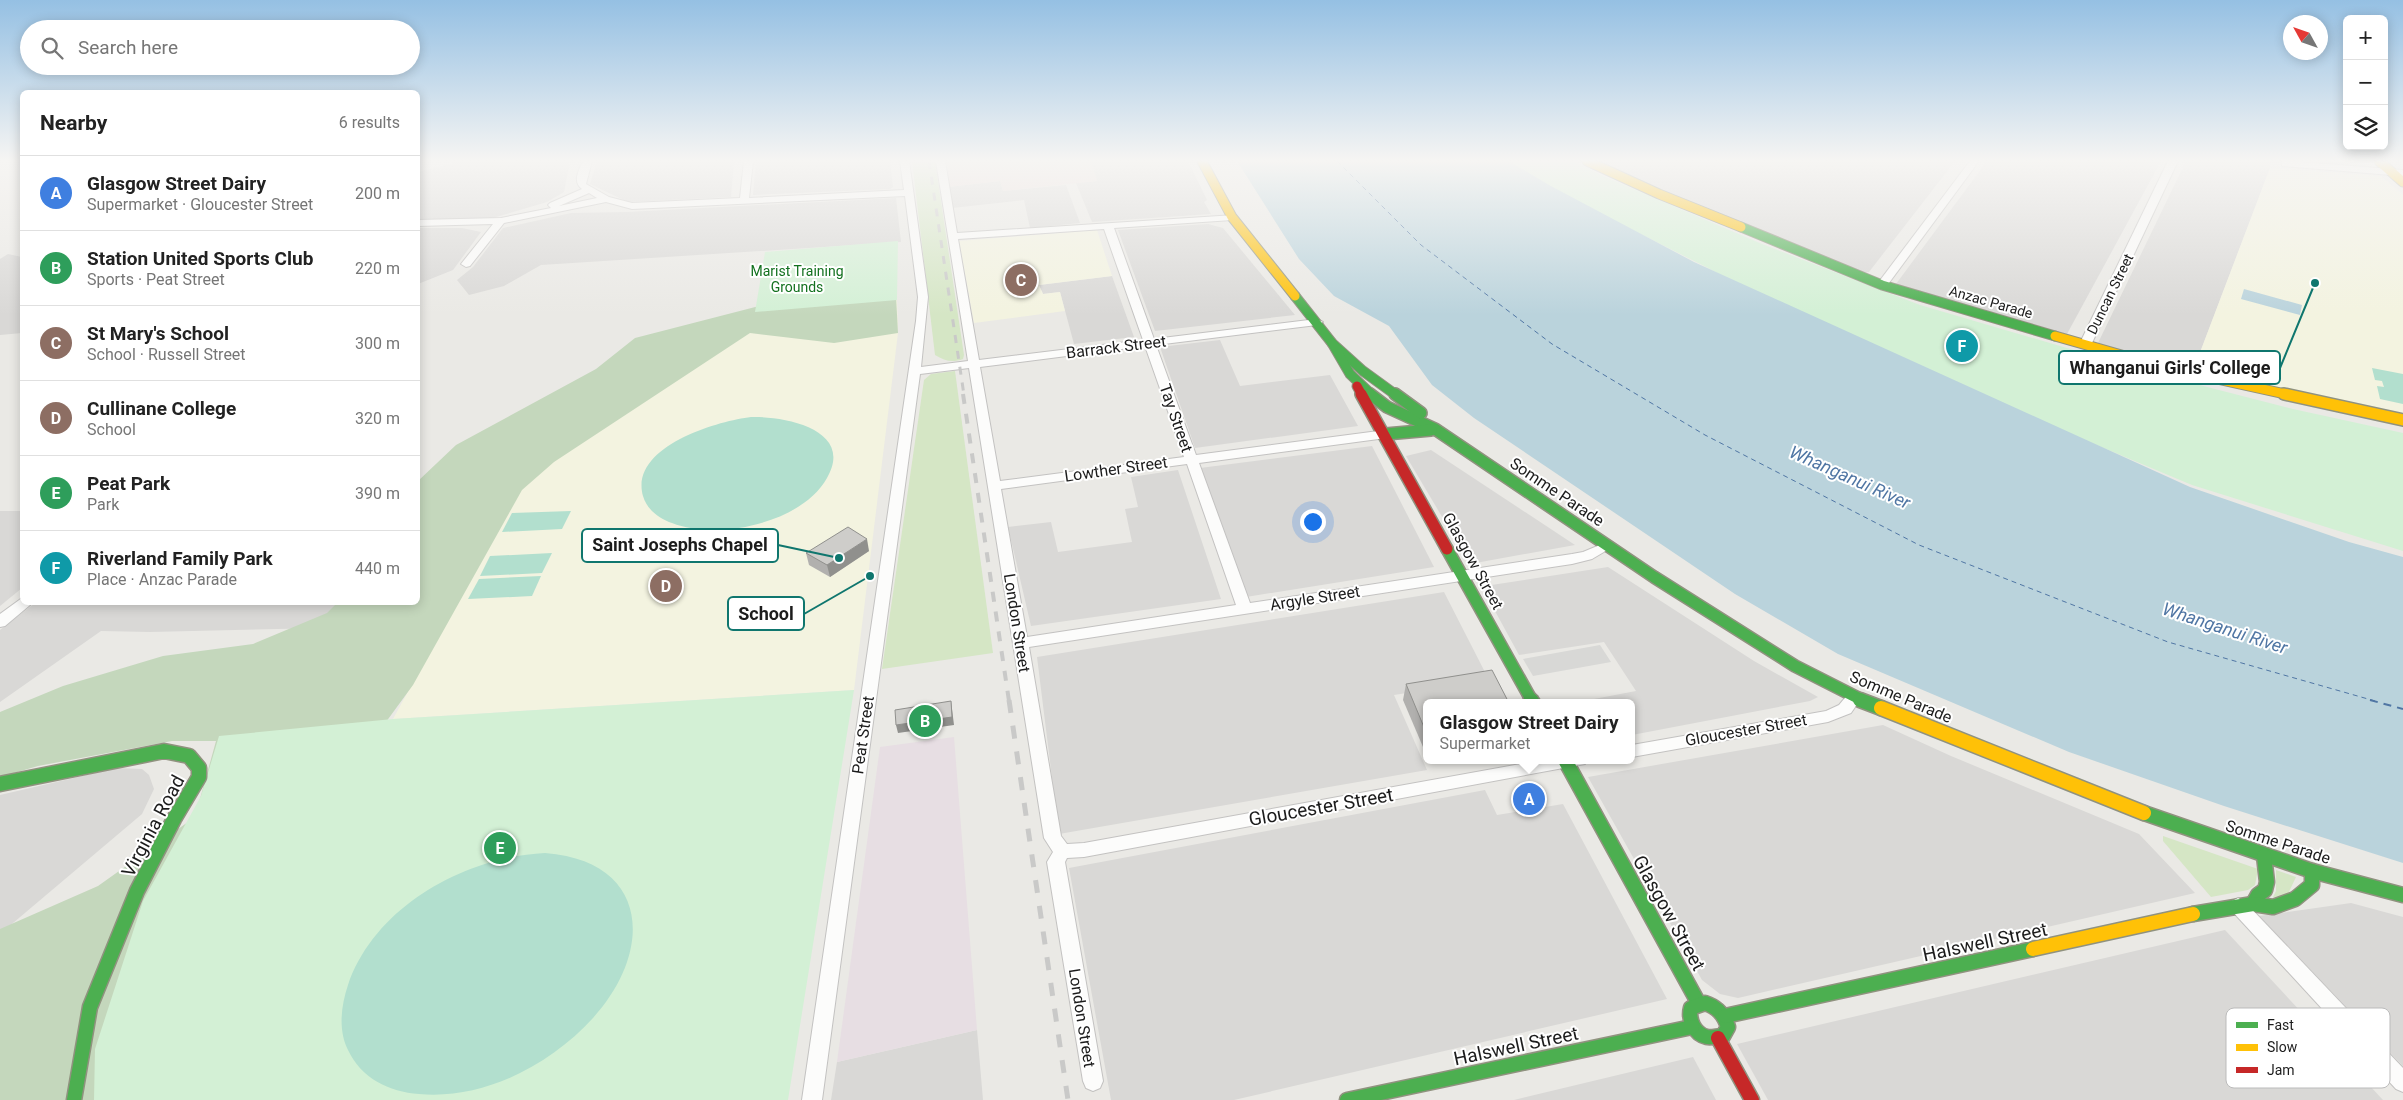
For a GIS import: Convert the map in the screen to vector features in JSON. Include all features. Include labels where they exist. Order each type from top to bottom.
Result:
[{"type":"main road","name":"Somme Parade","points":[[1230,212],[1332,342],[1363,371],[1421,414],[1435,429]]},
{"type":"main road","name":"Anzac Parade","points":[[1704,212],[1882,285],[2197,376],[2403,420]]},
{"type":"main road","name":"Somme Parade","points":[[1332,342],[1338,357],[1357,385],[1380,401],[1410,419],[1435,429],[1607,546],[1795,666],[1854,697],[2114,802],[2264,856],[2403,896]]},
{"type":"main road","name":"Glasgow Street","points":[[1363,371],[1380,401],[1387,422],[1386,434]]},
{"type":"main road","name":"Glasgow Street","points":[[1357,385],[1376,422],[1386,434],[1531,699]]},
{"type":"main road","points":[[1386,434],[1435,429]]},
{"type":"main road","name":"Virginia Road","points":[[0,784],[26,777],[164,751],[190,756],[199,768],[199,777],[174,819],[137,891],[90,1007],[74,1100]]},
{"type":"main road","name":"Glasgow Street","points":[[1572,764],[1700,1004]]},
{"type":"main road","points":[[2246,905],[2266,890],[2264,856]]},
{"type":"main road","name":"Halswell Street","points":[[1725,1016],[2246,905],[2273,907],[2295,899],[2312,885],[2312,871]]},
{"type":"main road","points":[[1700,1004],[1711,1005],[1725,1016],[1728,1027],[1726,1032],[1718,1038],[1701,1035],[1692,1027],[1688,1015],[1694,1006],[1700,1004]]},
{"type":"main road","name":"Halswell Street","points":[[1346,1100],[1692,1027]]},
{"type":"main road","points":[[1718,1038],[1752,1100]]},
{"type":"street","points":[[520,217],[532,212]]},
{"type":"street","points":[[420,224],[501,221],[542,212]]},
{"type":"street","points":[[911,212],[922,297],[922,321],[915,371]]},
{"type":"street","name":"London Street","points":[[949,212],[1053,838],[1062,851],[1056,862],[1093,1081]]},
{"type":"street","points":[[1882,285],[1936,212]]},
{"type":"street","name":"Duncan Street","points":[[2085,345],[2148,212]]},
{"type":"street","points":[[953,236],[1232,217]]},
{"type":"street","points":[[466,264],[501,221]]},
{"type":"street","name":"Tay Street","points":[[1108,226],[1245,609]]},
{"type":"street","name":"Barrack Street","points":[[915,371],[1317,322]]},
{"type":"street","name":"Peat Street","points":[[812,1100],[915,371]]},
{"type":"street","name":"Lowther Street","points":[[994,486],[1386,434]]},
{"type":"street","name":"Argyle Street","points":[[1020,643],[1587,556],[1607,546]]},
{"type":"street","points":[[0,622],[21,605]]},
{"type":"street","name":"Gloucester Street","points":[[1635,750],[1828,716],[1845,709],[1854,697]]},
{"type":"street","name":"Gloucester Street","points":[[1062,851],[1084,850],[1554,764]]},
{"type":"street","points":[[2246,905],[2337,1008]]},
{"type":"street","points":[[2390,1067],[2403,1082]]},
{"type":"shaded area","points":[[420,212],[512,212],[493,218],[420,220]]},
{"type":"shaded area","points":[[898,212],[901,242],[541,265],[504,286],[469,295],[457,280],[473,267],[503,228],[571,213]]},
{"type":"shaded area","points":[[1027,212],[1076,212],[1080,223],[1030,228]]},
{"type":"shaded area","points":[[1088,212],[1210,212],[1211,214],[1092,222]]},
{"type":"shaded area","points":[[1713,212],[1915,212],[1869,272],[1862,273]]},
{"type":"shaded area","points":[[1949,212],[2133,212],[2067,334],[1896,284]]},
{"type":"shaded area","points":[[2161,212],[2253,212],[2193,371],[2098,343]]},
{"type":"shaded area","points":[[2253,212],[2403,212],[2403,417],[2193,371]]},
{"type":"shaded area","points":[[1208,224],[1223,228],[1295,315],[1155,331],[1118,230]]},
{"type":"shaded area","points":[[420,228],[462,228],[481,232],[453,270],[420,283]]},
{"type":"shaded area","points":[[1097,230],[1112,276],[1039,285],[1043,294],[1060,292],[1065,311],[974,323],[959,241]]},
{"type":"shaded area","points":[[8,254],[20,257],[20,333],[0,335],[0,259]]},
{"type":"shaded area","points":[[1112,276],[1134,337],[1074,344],[1060,292],[1043,294],[1039,285]]},
{"type":"shaded area","points":[[896,296],[898,333],[834,343],[750,333],[554,462],[522,490],[413,685],[356,763],[213,1100],[0,1100],[0,929],[98,886],[195,817],[216,741],[172,741],[38,766],[0,777],[0,712],[63,686],[163,656],[253,644],[327,613],[335,605],[420,605],[420,479],[456,445],[596,369],[635,338],[767,304]]},
{"type":"shaded area","points":[[897,300],[898,333],[854,690],[393,719],[523,481],[755,312]]},
{"type":"shaded area","points":[[1220,340],[1240,386],[1330,375],[1358,426],[1195,448],[1160,347]]},
{"type":"shaded area","points":[[1372,446],[1434,567],[1246,597],[1200,468]]},
{"type":"shaded area","points":[[1431,450],[1575,545],[1470,564],[1406,456]]},
{"type":"shaded area","points":[[1178,470],[1221,599],[1031,626],[1008,527],[1051,522],[1058,552],[1132,542],[1125,509],[1138,507],[1131,477]]},
{"type":"shaded area","points":[[0,511],[20,511],[20,590],[0,606]]},
{"type":"shaded area","points":[[1608,567],[1754,661],[1818,697],[1810,701],[1635,734],[1635,699],[1594,699],[1636,691],[1604,642],[1519,655],[1483,589],[1485,586]]},
{"type":"shaded area","points":[[1444,592],[1489,680],[1394,695],[1427,770],[1059,834],[1037,657]]},
{"type":"shaded area","points":[[32,605],[342,605],[325,628],[150,632],[101,631],[0,702],[0,630]]},
{"type":"shaded area","points":[[1600,645],[1611,662],[1533,676],[1523,659]]},
{"type":"shaded area","points":[[1883,725],[1951,756],[2139,834],[2195,893],[1738,998],[1720,994],[1702,980],[1588,777]]},
{"type":"shaded area","points":[[954,737],[977,1030],[837,1062],[880,747]]},
{"type":"shaded area","points":[[117,768],[142,769],[149,775],[154,789],[142,814],[0,934],[0,795]]},
{"type":"shaded area","points":[[1485,790],[1497,815],[1563,804],[1667,999],[1234,1100],[1111,1100],[1069,868]]},
{"type":"shaded area","points":[[2351,903],[2403,917],[2403,1066],[2390,1052],[2390,1008],[2347,1008],[2259,916]]},
{"type":"shaded area","points":[[2225,930],[2297,1008],[2226,1008],[2226,1088],[2372,1088],[2383,1100],[1768,1100],[1737,1044]]},
{"type":"shaded area","points":[[977,1030],[983,1100],[831,1100],[837,1062]]},
{"type":"shaded area","points":[[1693,1057],[1716,1100],[1514,1100]]},
{"type":"green space","points":[[918,212],[943,212],[964,355],[963,359],[949,361],[935,355]]},
{"type":"green space","points":[[1598,212],[1688,212],[1762,244],[1920,305],[2145,371],[2293,409],[2403,433],[2403,551],[2192,485],[1807,321]]},
{"type":"green space","name":"Marist Training Grounds","points":[[898,241],[897,300],[755,312],[765,252]]},
{"type":"green space","points":[[2372,368],[2403,374],[2403,404],[2380,399],[2377,386],[2384,387],[2382,381],[2375,380]]},
{"type":"green space","points":[[955,371],[993,653],[882,669],[924,380],[931,374]]},
{"type":"green space","points":[[751,417],[781,419],[797,423],[812,429],[824,437],[832,448],[833,461],[827,478],[815,494],[799,507],[779,517],[735,529],[712,530],[691,528],[667,521],[651,510],[643,496],[642,479],[649,464],[662,451],[698,431],[718,424]]},
{"type":"green space","points":[[571,511],[562,529],[502,532],[512,513]]},
{"type":"green space","points":[[552,553],[542,573],[480,576],[490,556]]},
{"type":"green space","points":[[541,576],[532,596],[468,599],[479,579]]},
{"type":"green space","points":[[854,690],[788,1100],[94,1100],[95,1049],[143,901],[201,796],[219,736],[393,719]]},
{"type":"green space","points":[[2163,836],[2258,869],[2255,885],[2248,890],[2211,897],[2163,841]]},
{"type":"green space","points":[[545,853],[580,860],[605,873],[622,891],[631,913],[632,938],[626,965],[613,992],[593,1018],[557,1051],[536,1064],[514,1076],[468,1091],[443,1094],[408,1093],[387,1087],[368,1076],[348,1050],[343,1034],[342,1018],[348,985],[361,957],[379,932],[401,910],[427,891],[455,876],[484,864]]},
{"type":"green space","points":[[2276,870],[2296,877],[2287,896],[2273,897],[2276,891]]},
{"type":"water","name":"Whanganui River","points":[[1269,212],[1600,212],[1694,262],[2190,487],[2349,542],[2403,557],[2403,863],[2224,806],[2069,752],[1838,654],[1735,594],[1474,418],[1432,385],[1389,326],[1334,296],[1299,259]]},
{"type":"water","points":[[2244,289],[2302,305],[2300,315],[2241,299]]},
{"type":"building","points":[[848,527],[867,539],[827,565],[806,553]]},
{"type":"building","points":[[1492,670],[1507,699],[1423,699],[1423,725],[1406,684]]},
{"type":"building","points":[[951,701],[952,717],[896,725],[895,710]]},
{"type":"ferry route","points":[[1388,212],[1421,245],[1552,344],[1705,435],[1919,545],[2168,642],[2375,701]]},
{"type":"ferry route","points":[[2370,700],[2403,709]]},
{"type":"railway","points":[[937,212],[964,395]]},
{"type":"railway","points":[[963,394],[1009,701]]},
{"type":"railway","points":[[1009,700],[1068,1100]]},
{"type":"traffic: fast","points":[[1741,227],[1882,285],[2055,336]]},
{"type":"traffic: fast","points":[[1295,296],[1332,343],[1363,371],[1421,413]]},
{"type":"traffic: fast","points":[[1332,343],[1350,374],[1361,387],[1387,407],[1435,429],[1654,577],[1795,666],[1854,697],[1881,708]]},
{"type":"traffic: fast","points":[[1386,434],[1431,430]]},
{"type":"traffic: fast","points":[[1447,549],[1531,699]]},
{"type":"traffic: fast","points":[[0,784],[164,751],[189,756],[199,768],[199,777],[174,819],[137,891],[90,1007],[74,1100]]},
{"type":"traffic: fast","points":[[1567,764],[1699,1004]]},
{"type":"traffic: fast","points":[[2144,813],[2312,871],[2403,895]]},
{"type":"traffic: fast","points":[[2253,904],[2258,895],[2265,890],[2267,882],[2264,856]]},
{"type":"traffic: fast","points":[[2193,914],[2253,904],[2273,907],[2295,899],[2312,885],[2312,871]]},
{"type":"traffic: fast","points":[[1725,1016],[2033,949]]},
{"type":"traffic: fast","points":[[1705,1003],[1717,1009],[1725,1018],[1728,1027],[1723,1036],[1707,1037],[1693,1025],[1689,1017],[1691,1008],[1705,1003]]},
{"type":"traffic: fast","points":[[1347,1100],[1692,1027]]},
{"type":"traffic: slow","points":[[1230,212],[1295,296]]},
{"type":"traffic: slow","points":[[1705,212],[1741,227]]},
{"type":"traffic: slow","points":[[2055,336],[2167,368],[2403,420]]},
{"type":"traffic: slow","points":[[1881,708],[2144,813]]},
{"type":"traffic: slow","points":[[2033,949],[2193,914]]},
{"type":"traffic: jam","points":[[1357,386],[1447,549]]},
{"type":"traffic: jam","points":[[1718,1038],[1752,1100]]},
{"type":"place","name":"St Mary's School","points":[[1021,280]]},
{"type":"place","name":"Whanganui Girls' College","points":[[2315,283]]},
{"type":"place","name":"Riverland Family Park","points":[[1962,346]]},
{"type":"place","name":"Saint Josephs Chapel","points":[[839,558]]},
{"type":"place","name":"School","points":[[870,576]]},
{"type":"place","name":"Cullinane College","points":[[666,586]]},
{"type":"place","name":"Station United Sports Club","points":[[925,721]]},
{"type":"place","name":"Glasgow Street Dairy","points":[[1529,799]]},
{"type":"place","name":"Peat Park","points":[[500,848]]}]
